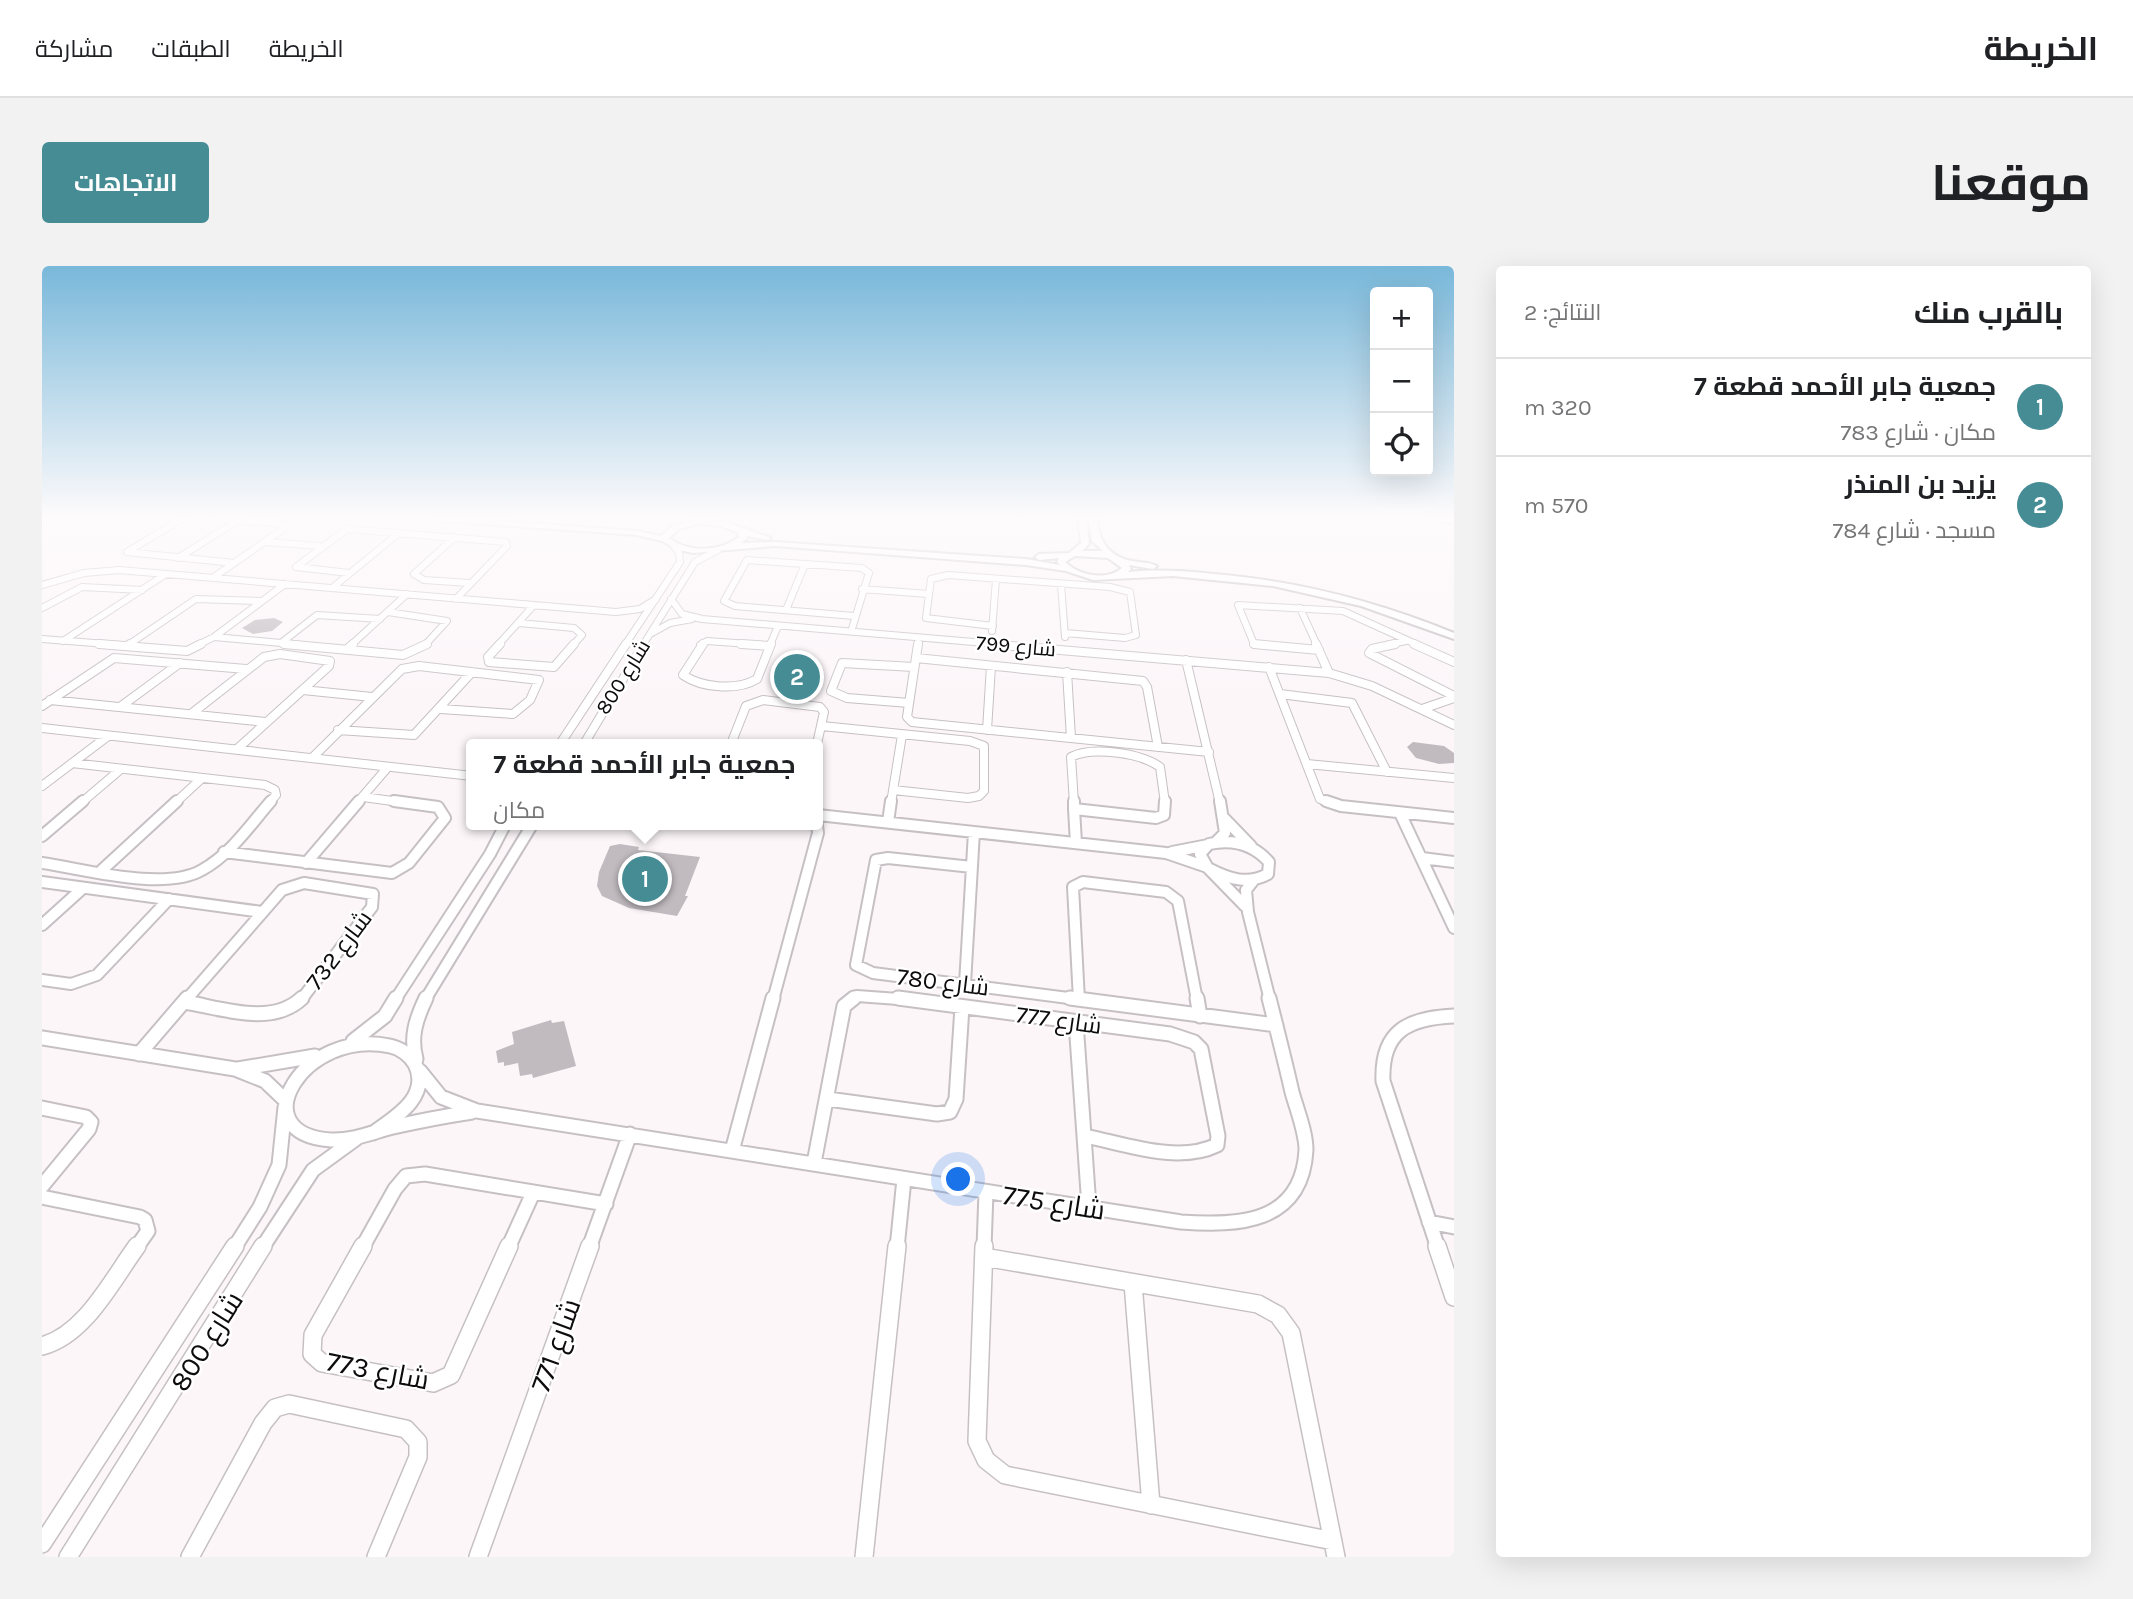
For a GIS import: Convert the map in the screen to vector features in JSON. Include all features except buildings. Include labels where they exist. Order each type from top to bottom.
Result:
[{"type":"main road","points":[[1251,579],[1307,584],[1313,582]]},
{"type":"main road","points":[[1296,579],[1396,604],[1454,628]]},
{"type":"main road","points":[[1261,580],[1314,589],[1378,606],[1454,636]]},
{"type":"street","points":[[42,585],[67,579]]},
{"type":"street","points":[[63,641],[159,579]]},
{"type":"street","points":[[237,579],[616,612],[640,609],[656,599]]},
{"type":"street","points":[[332,588],[342,579]]},
{"type":"street","points":[[423,579],[470,583]]},
{"type":"street","points":[[456,598],[474,579]]},
{"type":"street","name":"شارع 800","points":[[563,739],[669,579]]},
{"type":"street","name":"شارع 800","points":[[586,739],[684,579]]},
{"type":"street","points":[[736,579],[724,601],[735,606],[854,616]]},
{"type":"street","points":[[786,610],[799,579]]},
{"type":"street","points":[[851,632],[866,579]]},
{"type":"street","points":[[932,579],[926,616],[930,620],[993,626]]},
{"type":"street","points":[[992,644],[996,579]]},
{"type":"street","points":[[999,579],[1110,587],[1130,592],[1138,632],[1125,638],[1065,633]]},
{"type":"street","points":[[42,639],[187,651],[214,637],[285,584]]},
{"type":"street","points":[[1061,584],[1065,650]]},
{"type":"street","points":[[42,608],[82,587],[142,590]]},
{"type":"street","points":[[862,589],[928,594]]},
{"type":"street","points":[[347,649],[407,594]]},
{"type":"street","points":[[127,646],[196,599],[210,597],[260,601]]},
{"type":"street","name":"شارع 799","points":[[671,599],[682,614],[702,619],[1329,673],[1364,682],[1454,725]]},
{"type":"street","points":[[519,623],[573,628],[582,635],[554,667],[489,662],[488,657],[534,605]]},
{"type":"street","points":[[1319,650],[1254,643],[1238,605],[1343,611],[1454,662]]},
{"type":"street","points":[[1300,608],[1329,673]]},
{"type":"street","points":[[214,637],[411,654],[423,648],[447,621],[443,618],[388,612]]},
{"type":"street","points":[[616,612],[632,618],[636,630]]},
{"type":"street","points":[[281,643],[317,615],[380,619]]},
{"type":"street","name":"شارع 799","points":[[650,635],[676,621],[702,619]]},
{"type":"street","points":[[770,646],[707,641],[699,646],[683,675],[695,682],[748,685],[757,679],[778,626]]},
{"type":"street","points":[[919,638],[906,717],[912,722],[1209,752]]},
{"type":"street","points":[[1406,640],[1368,653],[1454,697]]},
{"type":"street","points":[[191,714],[246,669],[274,654],[330,661],[329,666],[236,750]]},
{"type":"street","points":[[42,706],[114,658],[246,669]]},
{"type":"street","points":[[1186,660],[1224,818],[1224,833],[1200,854],[1209,868]]},
{"type":"street","points":[[909,703],[847,698],[831,691],[842,663],[915,662],[1129,678],[1146,684],[1158,747]]},
{"type":"street","points":[[120,707],[180,663]]},
{"type":"street","points":[[987,730],[991,666]]},
{"type":"street","points":[[312,758],[397,671],[407,667],[527,677],[540,683],[522,708],[513,714],[441,709]]},
{"type":"street","points":[[1269,667],[1320,799],[1341,806],[1454,818]]},
{"type":"street","points":[[338,730],[414,735],[441,709],[472,672]]},
{"type":"street","points":[[1068,672],[1071,738]]},
{"type":"street","points":[[303,690],[372,697]]},
{"type":"street","points":[[1280,694],[1352,703],[1387,772]]},
{"type":"street","points":[[1422,709],[1454,697]]},
{"type":"street","points":[[50,700],[265,723]]},
{"type":"street","points":[[733,739],[746,706],[758,700],[820,707],[824,712],[818,739]]},
{"type":"street","points":[[822,726],[970,741],[984,746],[984,791],[979,796],[968,798],[893,790]]},
{"type":"street","points":[[42,728],[466,774]]},
{"type":"street","points":[[888,822],[902,734]]},
{"type":"street","points":[[42,786],[108,736]]},
{"type":"street","points":[[1074,809],[1156,818],[1164,816],[1166,810],[1160,768],[1145,759],[1075,753],[1071,757],[1074,809],[1076,843]]},
{"type":"street","points":[[42,863],[177,879],[197,873],[224,852],[276,795],[275,790],[265,785],[72,763]]},
{"type":"street","points":[[1307,764],[1454,778]]},
{"type":"street","points":[[306,863],[388,767]]},
{"type":"street","points":[[42,836],[121,769]]},
{"type":"street","points":[[102,870],[201,779]]},
{"type":"street","points":[[224,852],[384,874],[398,871],[409,863],[445,818],[438,807],[363,797]]},
{"type":"street","points":[[1400,813],[1450,910],[1454,928]]},
{"type":"street","points":[[823,816],[1166,853],[1231,879],[1254,880]]},
{"type":"street","points":[[1224,818],[1257,850]]},
{"type":"street","points":[[285,1103],[298,1074],[332,1050],[359,1038],[385,1016],[502,830]]},
{"type":"street","points":[[44,1040],[235,1069],[265,1082],[285,1103],[295,1126],[316,1138],[357,1138],[373,1132],[388,1125],[411,1105],[421,1082],[412,1044],[417,1016],[439,972],[529,830]]},
{"type":"street","points":[[732,1151],[818,830]]},
{"type":"street","points":[[965,984],[974,832]]},
{"type":"street","points":[[1166,853],[1212,843],[1237,843],[1257,850]]},
{"type":"street","name":"شارع 775","points":[[418,1066],[441,1097],[477,1111],[1181,1222],[1228,1225],[1263,1217],[1278,1210],[1291,1198],[1304,1166],[1306,1148],[1248,912],[1246,890],[1254,880],[1262,878],[1270,869],[1269,862],[1257,850]]},
{"type":"street","name":"شارع 780","points":[[972,867],[888,858],[876,860],[855,960],[859,968],[873,973],[1276,1025]]},
{"type":"street","points":[[1422,858],[1454,862]]},
{"type":"street","name":"شارع 775","points":[[1209,868],[1235,890],[1248,912]]},
{"type":"street","points":[[42,882],[262,912]]},
{"type":"street","points":[[1080,1000],[1073,887],[1083,882],[1166,892],[1178,901],[1200,1016]]},
{"type":"street","name":"شارع 732","points":[[139,1054],[282,890],[296,883],[367,890],[375,897],[372,907],[300,1001],[286,1012],[268,1014],[185,1002]]},
{"type":"street","points":[[42,925],[83,888]]},
{"type":"street","points":[[42,980],[71,984],[97,975],[169,900]]},
{"type":"street","name":"شارع 777","points":[[814,1163],[844,1006],[849,1000],[871,995],[1170,1034],[1194,1042],[1204,1059],[1218,1136],[1217,1145],[1209,1152],[1198,1153],[1085,1136]]},
{"type":"street","points":[[828,1099],[937,1114],[950,1112],[956,1099],[962,1007]]},
{"type":"street","points":[[1454,1016],[1430,1018],[1404,1027],[1384,1048],[1382,1057],[1383,1081],[1454,1297]]},
{"type":"street","points":[[1076,1023],[1089,1207]]},
{"type":"street","points":[[235,1069],[271,1065],[354,1043],[384,1043],[409,1053],[418,1066]]},
{"type":"street","name":"شارع 800","points":[[42,1544],[260,1207],[279,1165],[285,1103]]},
{"type":"street","points":[[42,1108],[86,1117],[91,1122],[89,1129],[42,1186]]},
{"type":"street","name":"شارع 775","points":[[373,1132],[477,1111]]},
{"type":"street","name":"شارع 771","points":[[478,1557],[630,1133]]},
{"type":"street","name":"شارع 800","points":[[68,1557],[313,1170],[357,1138]]},
{"type":"street","name":"شارع 773","points":[[533,1193],[456,1367],[442,1382],[347,1368],[314,1359],[310,1352],[313,1335],[395,1189],[406,1176],[425,1174],[606,1204]]},
{"type":"street","points":[[864,1557],[904,1179]]},
{"type":"street","points":[[984,1257],[1258,1304],[1284,1320],[1291,1333],[1335,1549],[1151,1505],[1004,1475],[982,1454],[977,1441],[986,1192]]},
{"type":"street","points":[[42,1197],[140,1217],[145,1220],[148,1231],[77,1326],[57,1342],[42,1346]]},
{"type":"street","points":[[1429,1222],[1454,1227]]},
{"type":"street","points":[[1133,1283],[1151,1505]]},
{"type":"street","points":[[190,1557],[263,1423],[275,1408],[289,1404],[406,1429],[418,1442],[418,1457],[376,1557]]},
{"type":"place","name":"يزيد بن المنذر","points":[[797,677]]},
{"type":"place","name":"جمعية جابر الأحمد قطعة 7","points":[[645,879]]}]
